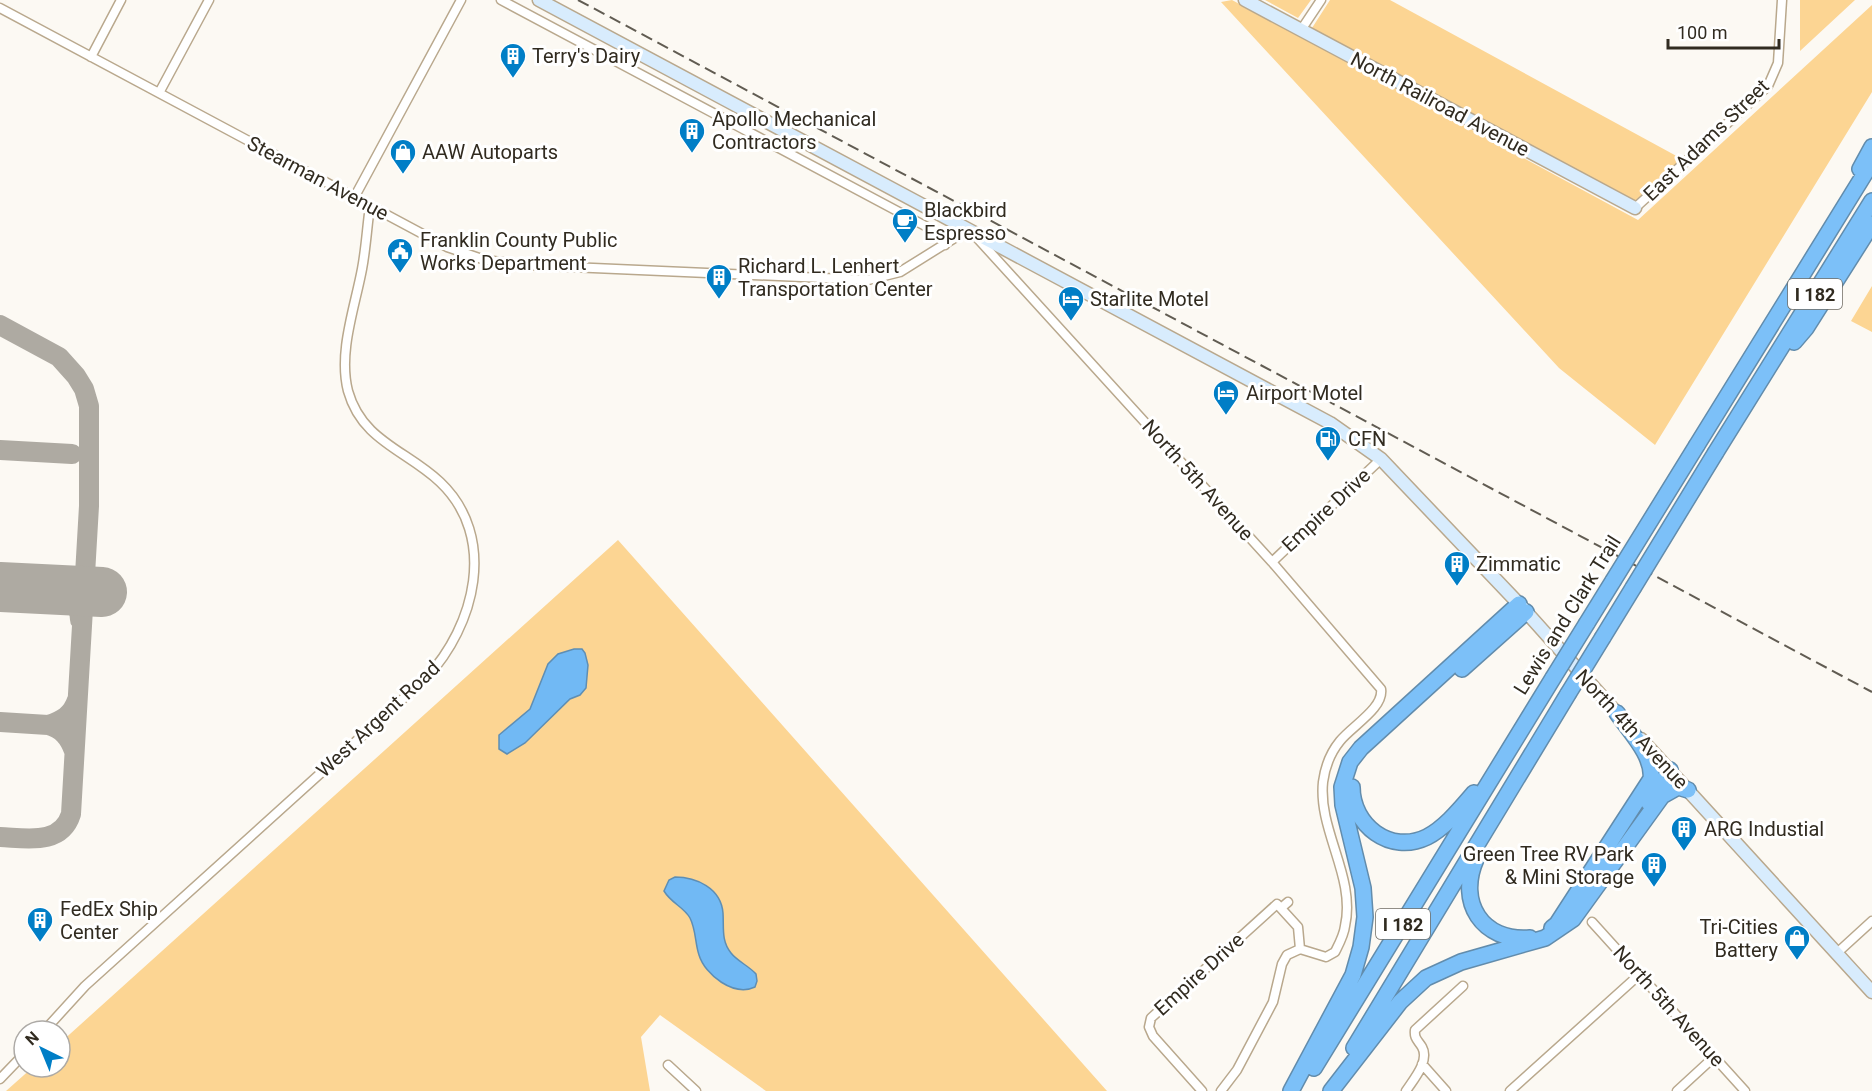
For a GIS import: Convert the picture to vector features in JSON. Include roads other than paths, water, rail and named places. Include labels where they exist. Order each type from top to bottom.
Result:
[{"type":"highway","points":[[1798,282],[1872,147]]},
{"type":"highway","name":"Lewis and Clark Trail","points":[[1299,1091],[1872,162]]},
{"type":"highway","name":"Lewis and Clark Trail","points":[[1329,1091],[1496,812],[1872,201]]},
{"type":"highway","points":[[1758,386],[1806,328],[1872,224]]},
{"type":"highway","points":[[1506,756],[1462,807],[1436,832],[1421,840],[1396,842],[1380,837],[1367,827],[1354,805],[1353,780],[1359,765],[1367,754],[1522,608]]},
{"type":"highway","points":[[1291,1091],[1353,975],[1364,932],[1363,888],[1342,796],[1346,770],[1361,748],[1522,608]]},
{"type":"highway","points":[[1496,812],[1471,869],[1468,885],[1471,902],[1478,917],[1490,929],[1513,938],[1530,938],[1546,932],[1557,924],[1651,780],[1652,771],[1646,756],[1617,713]]},
{"type":"highway","points":[[1651,780],[1670,770]]},
{"type":"highway","points":[[1582,909],[1670,770]]},
{"type":"highway","points":[[1329,1091],[1400,1002],[1426,978],[1461,962],[1545,938],[1564,927],[1582,909],[1662,796],[1678,787],[1688,790]]},
{"type":"main road","name":"North 4th Avenue","points":[[539,0],[1330,423],[1381,459],[1522,608],[1872,992]]},
{"type":"main road","name":"North Railroad Avenue","points":[[1245,0],[1635,208]]},
{"type":"street","points":[[91,57],[121,0]]},
{"type":"street","points":[[159,93],[208,0]]},
{"type":"street","points":[[354,198],[461,0]]},
{"type":"street","points":[[501,0],[932,230],[945,245]]},
{"type":"street","points":[[1301,30],[1321,0]]},
{"type":"street","name":"East Adams Street","points":[[1635,208],[1768,86],[1778,63],[1782,0]]},
{"type":"street","name":"Stearman Avenue","points":[[0,8],[369,206],[459,252],[485,260],[511,264],[868,280],[900,272],[969,229]]},
{"type":"street","points":[[611,58],[620,43]]},
{"type":"street","name":"West Argent Road","points":[[55,1019],[85,986],[426,678],[452,644],[465,615],[473,584],[475,563],[471,531],[461,509],[451,494],[434,477],[373,434],[360,417],[349,392],[345,366],[346,347],[364,256],[369,206]]},
{"type":"street","name":"North 5th Avenue","points":[[969,229],[1272,562],[1381,688],[1379,702],[1344,736],[1329,760],[1322,790],[1346,894],[1345,928],[1335,952],[1326,957],[1300,949]]},
{"type":"street","name":"Empire Drive","points":[[1272,562],[1381,459]]},
{"type":"street","points":[[1221,1091],[1237,1070],[1273,1002],[1284,959],[1290,952],[1300,949],[1298,927],[1281,909],[1288,902]]},
{"type":"street","name":"Empire Drive","points":[[1202,1091],[1153,1036],[1149,1027],[1151,1018],[1276,904],[1281,909]]},
{"type":"street","points":[[1837,953],[1872,921]]},
{"type":"street","name":"North 5th Avenue","points":[[1592,922],[1745,1091]]},
{"type":"street","points":[[1510,1091],[1640,974]]},
{"type":"street","points":[[1406,1091],[1422,1064],[1423,1050],[1414,1037],[1415,1030],[1463,986]]},
{"type":"street","points":[[1677,1091],[1714,1057]]},
{"type":"street","points":[[1422,1064],[1446,1091]]},
{"type":"street","points":[[668,1065],[696,1091]]},
{"type":"street","points":[[0,1079],[12,1066]]},
{"type":"water","points":[[582,649],[585,653],[588,665],[586,688],[580,695],[570,699],[525,743],[507,754],[499,749],[499,735],[530,709],[548,664],[558,654]]},
{"type":"water","points":[[675,877],[699,882],[718,897],[723,913],[726,944],[734,956],[756,974],[755,987],[738,989],[730,987],[707,970],[699,955],[690,918],[664,891],[669,880]]},
{"type":"railway","points":[[578,0],[1872,692]]},
{"type":"place","name":"Terry's Dairy","points":[[513,79]]},
{"type":"place","name":"Apollo Mechanical Contractors","points":[[692,154]]},
{"type":"place","name":"AAW Autoparts","points":[[403,175]]},
{"type":"place","name":"Blackbird Espresso","points":[[905,244]]},
{"type":"place","name":"Franklin County Public Works Department","points":[[400,274]]},
{"type":"place","name":"Richard L. Lenhert Transportation Center","points":[[719,300]]},
{"type":"place","name":"Starlite Motel","points":[[1071,322]]},
{"type":"place","name":"Airport Motel","points":[[1226,416]]},
{"type":"place","name":"CFN","points":[[1328,462]]},
{"type":"place","name":"Zimmatic","points":[[1457,587]]},
{"type":"place","name":"ARG Industial","points":[[1684,852]]},
{"type":"place","name":"Green Tree RV Park & Mini Storage","points":[[1654,888]]},
{"type":"place","name":"FedEx Ship Center","points":[[40,943]]},
{"type":"place","name":"Tri-Cities Battery","points":[[1797,961]]}]
